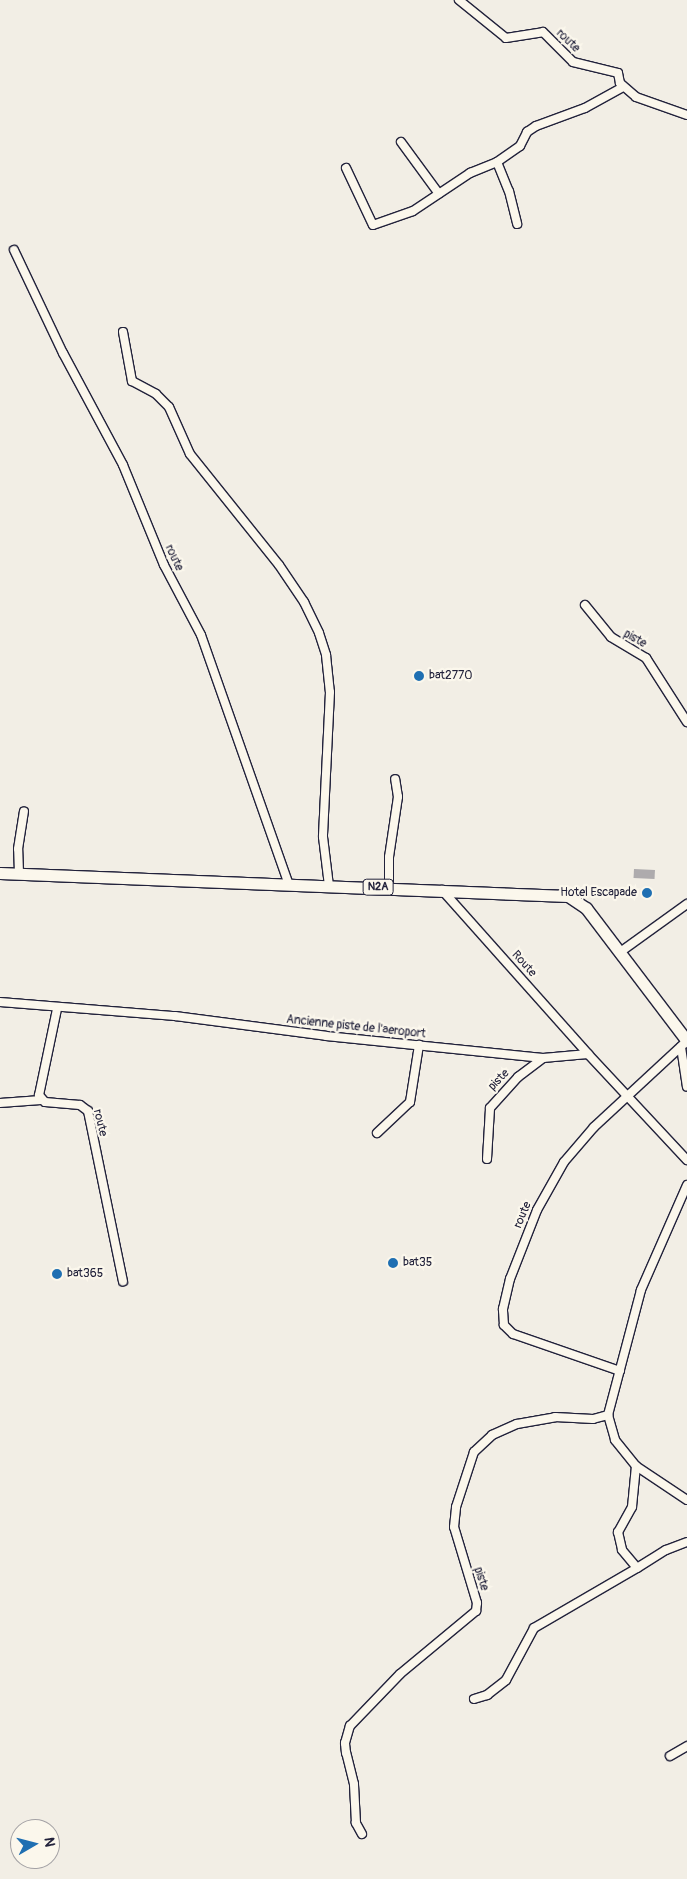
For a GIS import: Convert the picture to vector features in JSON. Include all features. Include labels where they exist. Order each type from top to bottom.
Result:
[{"type":"highway","name":"N2A","points":[[0,873],[290,885],[389,887],[568,896],[586,908],[685,1043]]},
{"type":"street","name":"route","points":[[459,0],[506,38],[543,32],[572,62],[618,73],[623,87],[636,97],[687,115]]},
{"type":"street","points":[[346,168],[373,225],[413,211],[470,173],[497,162],[520,146],[527,132],[536,126],[585,108],[623,87]]},
{"type":"street","points":[[401,142],[439,194]]},
{"type":"street","points":[[497,162],[509,191],[517,224]]},
{"type":"street","name":"route","points":[[14,250],[63,353],[123,465],[164,565],[201,635],[290,885]]},
{"type":"street","points":[[123,332],[132,381],[156,394],[169,407],[190,454],[279,565],[304,602],[319,633],[326,655],[330,692],[323,837],[329,886]]},
{"type":"street","name":"piste","points":[[585,605],[611,637],[646,658],[687,722]]},
{"type":"street","points":[[389,887],[389,857],[398,797],[395,779]]},
{"type":"street","points":[[18,873],[18,849],[24,811]]},
{"type":"street","name":"Route","points":[[442,890],[588,1054]]},
{"type":"street","points":[[619,953],[687,904]]},
{"type":"street","name":"Ancienne piste de l'aeroport","points":[[0,1002],[57,1009],[176,1016],[543,1058],[588,1054]]},
{"type":"street","points":[[41,1100],[40,1089],[57,1009]]},
{"type":"street","name":"route","points":[[620,1371],[513,1334],[504,1325],[503,1317],[510,1279],[548,1189],[578,1144],[685,1043]]},
{"type":"street","points":[[685,1043],[687,1087]]},
{"type":"street","points":[[377,1133],[410,1102],[419,1045]]},
{"type":"street","points":[[588,1054],[629,1095],[687,1160]]},
{"type":"street","name":"piste","points":[[487,1159],[490,1108],[518,1077],[543,1058]]},
{"type":"street","name":"route","points":[[0,1103],[41,1100],[80,1105],[88,1112],[123,1281]]},
{"type":"street","points":[[687,1185],[641,1290],[608,1415],[615,1440],[636,1466],[687,1500]]},
{"type":"street","name":"piste","points":[[362,1834],[356,1823],[355,1793],[346,1753],[345,1743],[350,1726],[400,1674],[476,1611],[454,1527],[456,1508],[474,1452],[492,1435],[517,1424],[555,1417],[593,1419],[608,1415]]},
{"type":"street","points":[[636,1466],[632,1507],[618,1537],[622,1550],[637,1568]]},
{"type":"street","points":[[474,1699],[493,1691],[511,1673],[532,1631],[666,1550],[687,1542]]},
{"type":"street","points":[[670,1756],[687,1746]]},
{"type":"shaded area","points":[[634,869],[655,870],[655,879],[634,878]]},
{"type":"place","name":"bat2770","points":[[419,676]]},
{"type":"place","name":"Hotel Escapade","points":[[647,893]]},
{"type":"place","name":"bat35","points":[[393,1263]]},
{"type":"place","name":"bat365","points":[[57,1274]]}]
